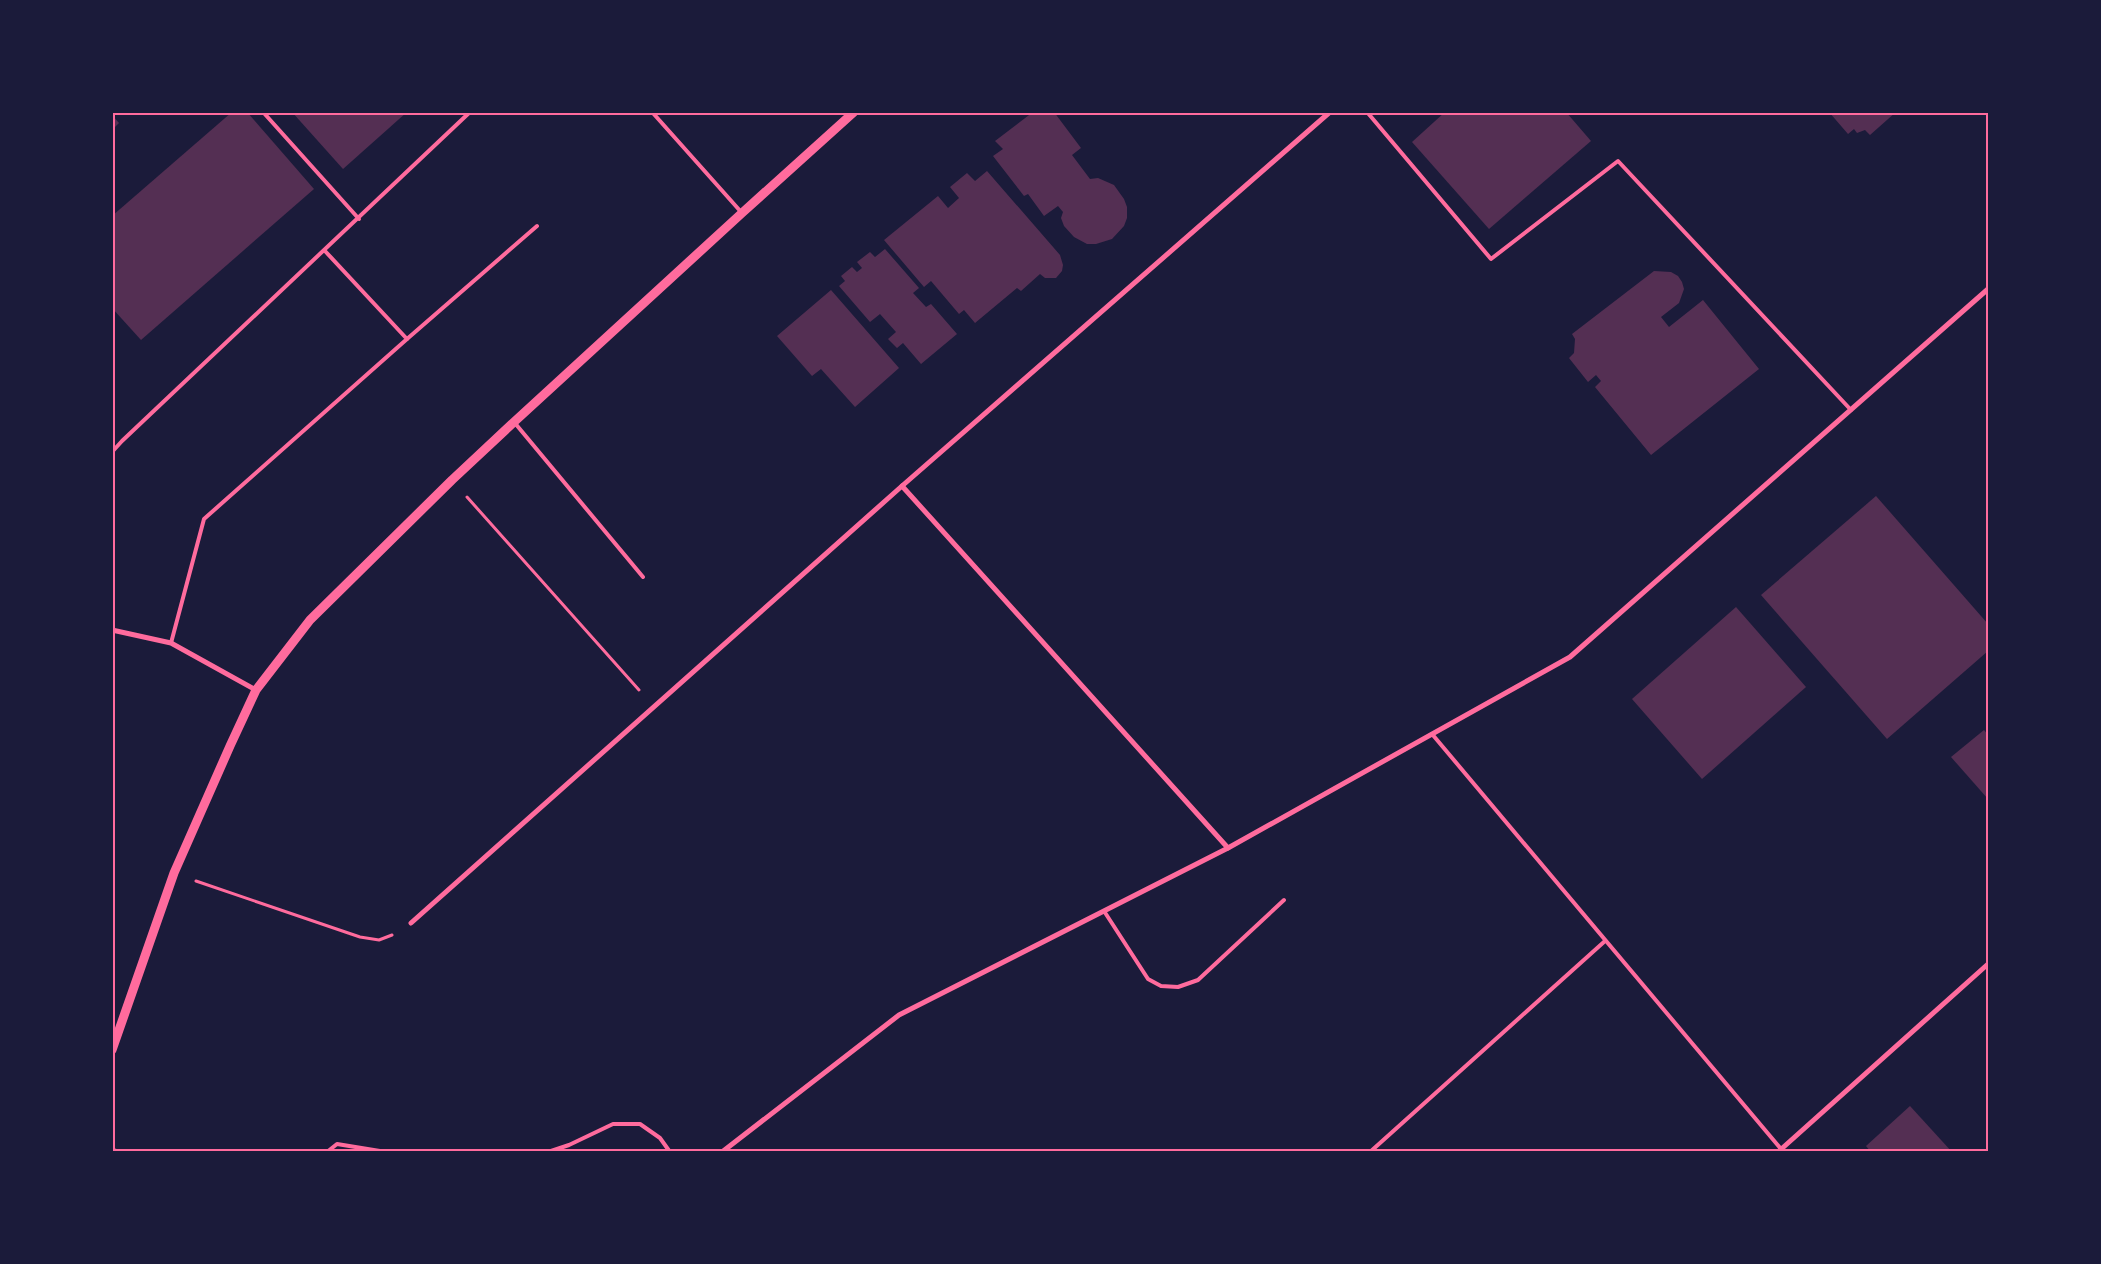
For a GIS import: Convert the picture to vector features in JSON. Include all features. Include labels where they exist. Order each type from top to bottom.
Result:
[{"type":"street","points":[[112,1050],[174,873],[256,690],[310,620],[452,480],[514,422],[854,112]]},
{"type":"street","points":[[411,923],[902,486],[1330,112]]},
{"type":"street","points":[[722,1152],[899,1015],[1228,848],[1570,657],[1988,289]]},
{"type":"street","points":[[902,486],[1228,848]]},
{"type":"street","points":[[112,630],[171,643],[256,690]]},
{"type":"street","points":[[1780,1150],[1988,964]]},
{"type":"street","points":[[112,1150],[118,1152]]},
{"type":"lane","points":[[263,112],[359,218]]},
{"type":"lane","points":[[112,452],[470,112]]},
{"type":"lane","points":[[652,112],[742,213]]},
{"type":"lane","points":[[1367,112],[1491,259],[1618,161],[1851,410]]},
{"type":"lane","points":[[171,643],[204,520],[537,226]]},
{"type":"lane","points":[[325,251],[407,339]]},
{"type":"lane","points":[[514,422],[643,577]]},
{"type":"lane","points":[[1432,734],[1780,1150]]},
{"type":"lane","points":[[1104,911],[1148,979],[1161,986],[1178,987],[1198,980],[1284,900]]},
{"type":"lane","points":[[1370,1152],[1605,941]]},
{"type":"lane","points":[[548,1152],[569,1145],[612,1124],[640,1124],[660,1138],[670,1152]]},
{"type":"lane","points":[[327,1152],[337,1144],[386,1152]]},
{"type":"path","points":[[452,480],[654,707]]},
{"type":"path","points":[[174,873],[360,937],[379,940],[395,934],[411,923]]},
{"type":"building","points":[[232,112],[247,112],[314,189],[141,340],[112,308],[112,216]]},
{"type":"building","points":[[292,112],[407,112],[343,169]]},
{"type":"building","points":[[1033,112],[1054,112],[1081,148],[1072,155],[1090,179],[1098,178],[1114,185],[1124,199],[1127,207],[1127,218],[1124,226],[1112,239],[1096,244],[1087,244],[1074,237],[1064,226],[1061,218],[1063,212],[1058,206],[1044,216],[1028,194],[1024,196],[993,156],[1003,149],[995,141]]},
{"type":"building","points":[[1445,112],[1566,112],[1591,141],[1489,229],[1412,142]]},
{"type":"building","points":[[1829,112],[1896,112],[1870,135],[1865,130],[1857,133],[1854,129],[1848,134]]},
{"type":"building","points":[[112,115],[119,123],[112,130]]},
{"type":"building","points":[[987,171],[1060,255],[1063,265],[1062,271],[1056,278],[1045,278],[1040,274],[1021,291],[1017,288],[975,323],[964,310],[959,314],[931,281],[924,287],[884,240],[938,196],[948,208],[959,198],[950,187],[967,173],[975,181]]},
{"type":"building","points":[[885,249],[919,288],[913,293],[926,307],[931,304],[957,334],[921,364],[903,343],[897,348],[888,339],[896,332],[880,314],[870,322],[839,286],[845,281],[841,276],[852,267],[857,272],[862,268],[857,262],[870,252],[875,257]]},
{"type":"building","points":[[1654,271],[1671,272],[1678,276],[1684,289],[1679,303],[1661,317],[1669,327],[1703,300],[1759,369],[1651,455],[1595,387],[1601,381],[1596,375],[1588,382],[1569,358],[1574,353],[1575,339],[1572,334]]},
{"type":"building","points":[[831,290],[899,368],[855,407],[821,369],[812,376],[777,336]]},
{"type":"building","points":[[1876,496],[1988,624],[1988,651],[1887,739],[1761,595]]},
{"type":"building","points":[[1736,607],[1806,687],[1702,779],[1632,699]]},
{"type":"building","points":[[1984,730],[1988,735],[1988,799],[1951,757]]},
{"type":"building","points":[[1910,1106],[1952,1152],[1871,1152],[1866,1146]]}]
